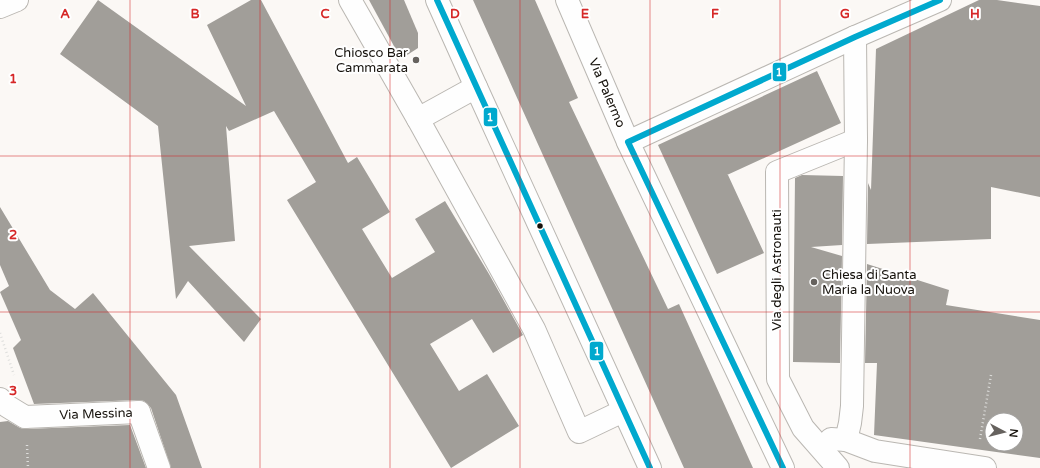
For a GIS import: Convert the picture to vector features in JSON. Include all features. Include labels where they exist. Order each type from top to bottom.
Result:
[{"type":"street","points":[[0,7],[17,0]]},
{"type":"street","points":[[350,0],[418,119],[534,329],[579,432],[623,411]]},
{"type":"street","points":[[437,0],[650,468]]},
{"type":"street","name":"Via Palermo","points":[[567,0],[628,142],[783,468]]},
{"type":"street","points":[[628,142],[855,37],[940,0]]},
{"type":"street","points":[[846,440],[852,406],[856,140],[855,37]]},
{"type":"street","points":[[418,119],[476,87]]},
{"type":"street","name":"Via degli Astronauti","points":[[816,442],[803,428],[778,379],[777,172],[856,140]]},
{"type":"street","name":"Via Messina","points":[[0,399],[6,406],[25,417],[139,412],[159,468]]},
{"type":"street","points":[[838,468],[816,442],[835,438],[846,440],[875,451],[980,467]]},
{"type":"path","points":[[980,467],[991,375]]},
{"type":"building","points":[[98,0],[246,106],[207,25],[251,0],[261,0],[348,163],[357,157],[390,212],[362,229],[392,278],[435,252],[415,219],[445,201],[489,274],[523,335],[493,353],[472,319],[430,344],[459,391],[487,374],[519,426],[451,468],[287,200],[316,182],[274,111],[229,131],[226,126],[235,241],[189,246],[261,319],[244,342],[188,281],[176,299],[158,126],[60,54]]},
{"type":"building","points":[[369,0],[404,0],[418,33],[418,48],[401,59]]},
{"type":"building","points":[[473,0],[535,0],[578,98],[569,102],[668,309],[679,304],[753,468],[684,468]]},
{"type":"building","points":[[979,0],[997,0],[1040,6],[1040,197],[991,187],[991,239],[867,244],[868,183],[871,190],[876,49]]},
{"type":"building","points":[[817,71],[841,123],[727,175],[764,253],[717,274],[658,145]]},
{"type":"building","name":"Chiesa di Santa Maria la Nuova","points":[[802,175],[843,176],[842,245],[811,247],[842,256],[840,363],[793,362],[795,178]]},
{"type":"building","points":[[0,207],[50,290],[75,309],[93,293],[176,395],[202,468],[171,468],[151,408],[144,401],[34,404],[13,348],[21,340],[0,292],[9,286],[0,265]]},
{"type":"building","points":[[867,264],[949,290],[946,305],[1040,320],[1040,458],[997,452],[1024,452],[1024,412],[984,412],[984,450],[874,435],[877,363],[865,363]]},
{"type":"building","points":[[8,421],[20,428],[26,429],[130,425],[146,468],[0,468],[0,422]]},
{"type":"transit line","name":"1","points":[[437,0],[650,468]]},
{"type":"transit line","name":"1","points":[[783,468],[628,142],[855,37],[940,0]]},
{"type":"place","name":"Chiosco Bar Cammarata","points":[[416,60]]},
{"type":"place","name":"Chiesa di Santa Maria la Nuova","points":[[814,282]]}]
